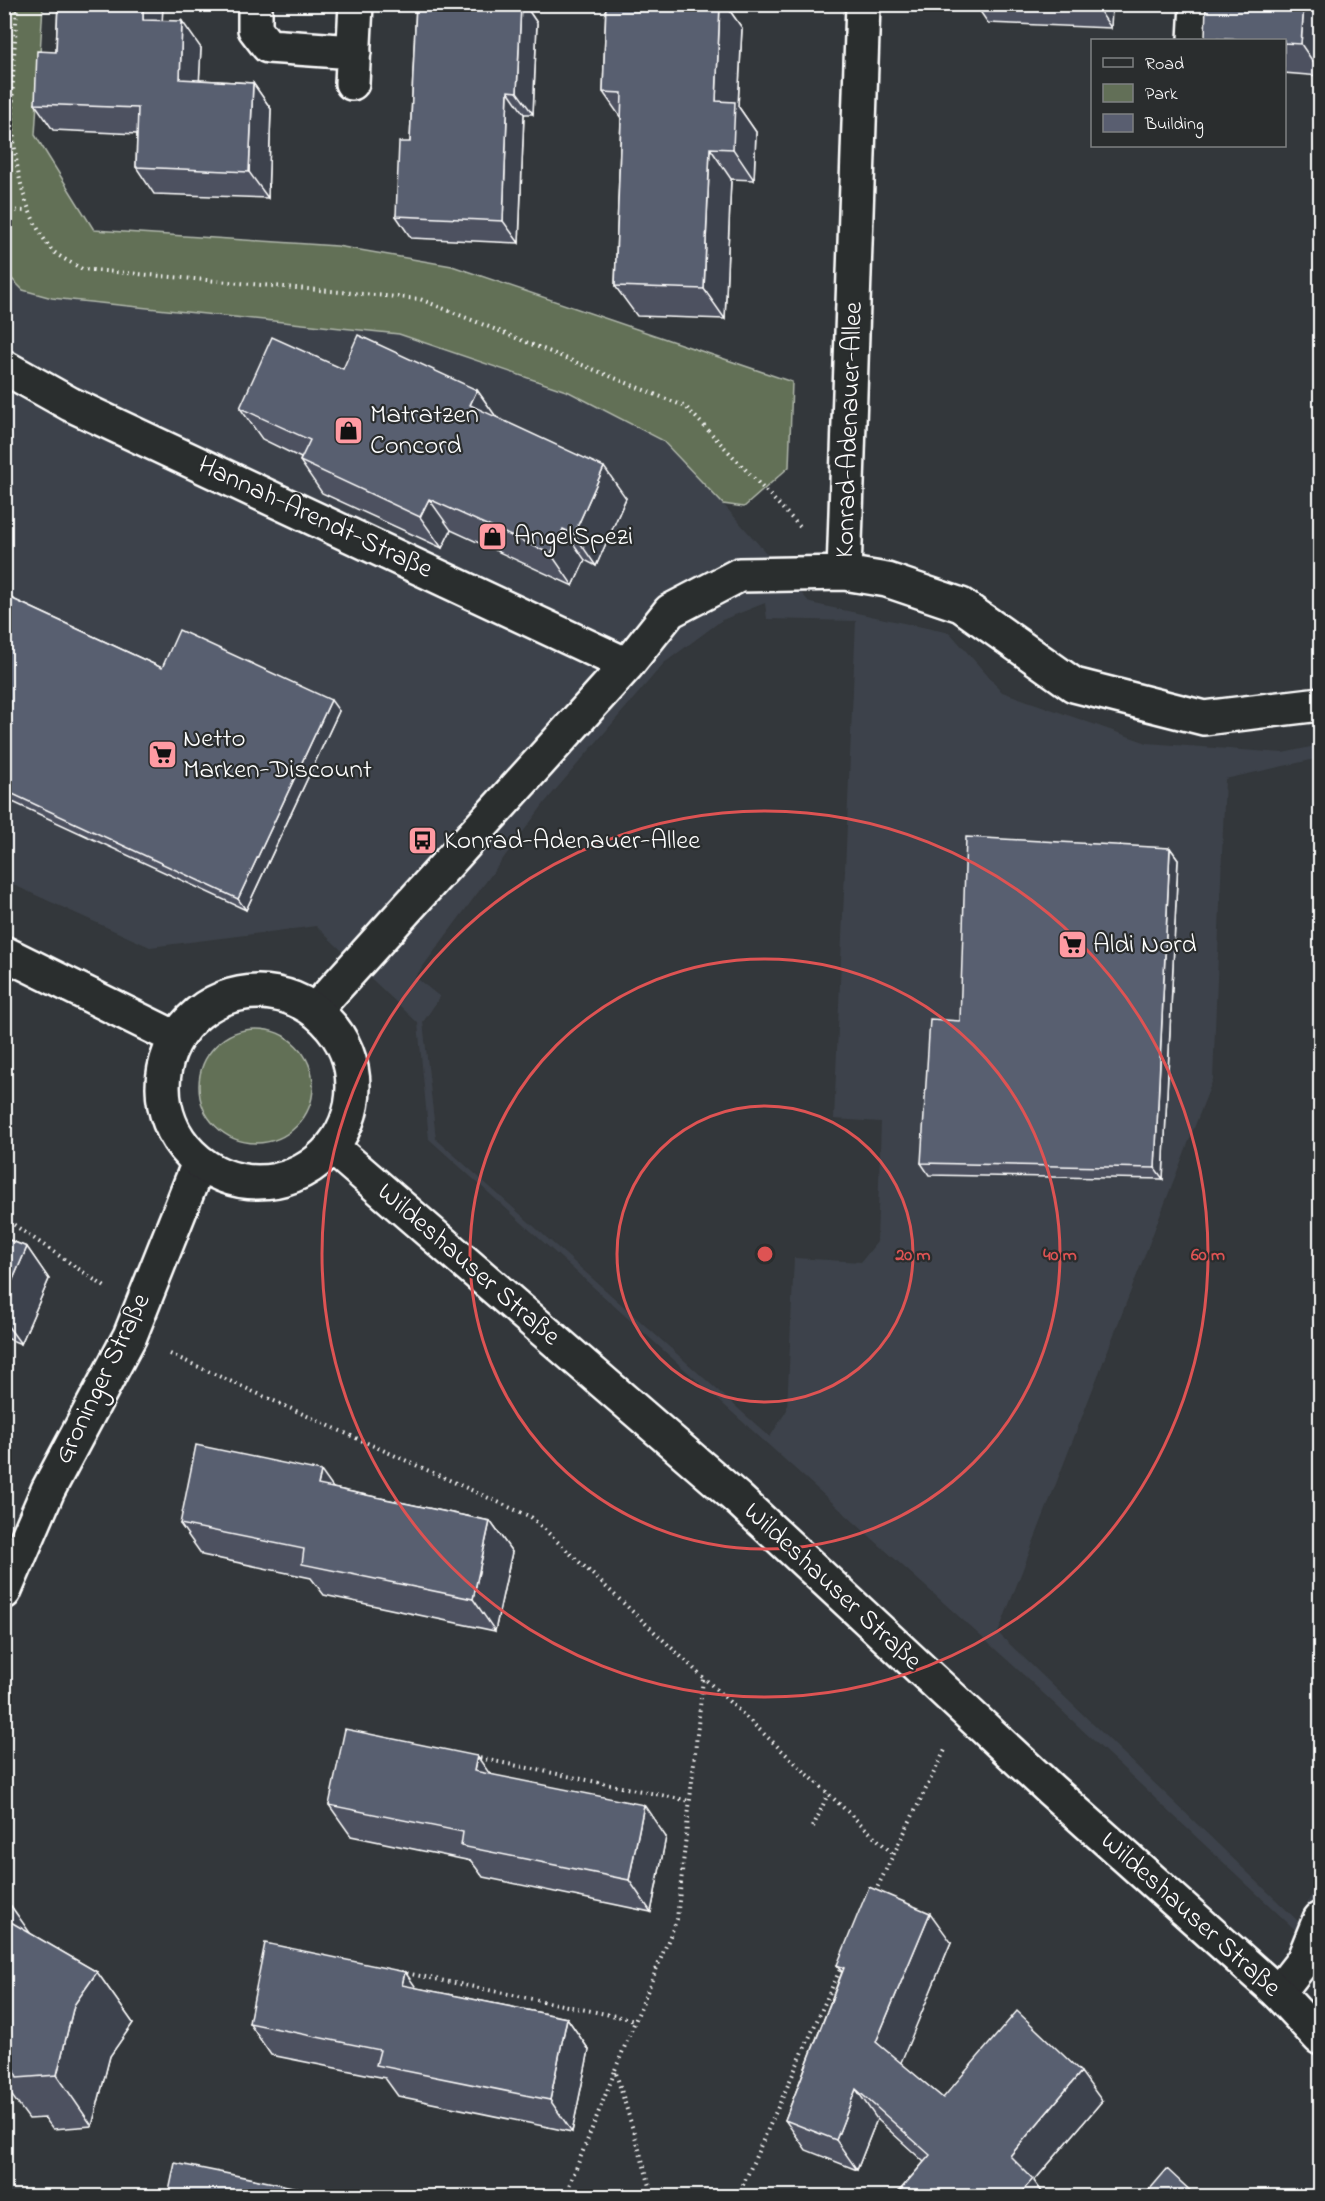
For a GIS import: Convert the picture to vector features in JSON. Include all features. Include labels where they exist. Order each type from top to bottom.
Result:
[{"type":"street","points":[[255,4],[255,29],[268,46],[353,68],[356,4]]},
{"type":"street","name":"Konrad-Adenauer-Allee","points":[[317,1008],[627,665],[670,611],[739,574],[844,573],[863,4]]},
{"type":"street","points":[[1195,39],[1197,4]]},
{"type":"street","name":"Hannah-Arendt-Straße","points":[[4,367],[70,404],[627,665]]},
{"type":"street","points":[[844,573],[887,580],[961,605],[1074,685],[1204,718],[1320,704]]},
{"type":"street","points":[[4,953],[174,1037]]},
{"type":"street","points":[[270,992],[299,999],[317,1008],[337,1033],[350,1063],[353,1100],[345,1124],[333,1148],[318,1162],[289,1178],[269,1182],[235,1181],[198,1165],[171,1130],[161,1081],[164,1062],[174,1037],[216,1000],[236,993],[270,992]]},
{"type":"street","name":"Wildeshauser Straße","points":[[333,1148],[737,1498],[1051,1790],[1278,1993],[1320,2038]]},
{"type":"street","name":"Groninger Straße","points":[[4,1592],[48,1490],[130,1336],[198,1165]]},
{"type":"street","points":[[1278,1993],[1303,1961],[1320,1919]]},
{"type":"path","points":[[17,4],[9,144],[25,211],[52,250],[82,268],[420,298],[686,407],[844,573]]},
{"type":"path","points":[[4,210],[25,211]]},
{"type":"path","points":[[4,1218],[99,1284],[144,1301]]},
{"type":"path","points":[[130,1336],[531,1516],[892,1854]]},
{"type":"path","points":[[565,2196],[677,1919],[704,1678]]},
{"type":"path","points":[[873,1896],[951,1738]]},
{"type":"path","points":[[473,1757],[690,1801]]},
{"type":"path","points":[[813,1827],[828,1794]]},
{"type":"path","points":[[738,2196],[844,1961]]},
{"type":"path","points":[[389,1969],[635,2020]]},
{"type":"path","points":[[615,2070],[653,2196]]},
{"type":"path","points":[[288,2190],[322,2196]]},
{"type":"shaded area","points":[[4,272],[23,290],[52,298],[399,334],[569,392],[662,440],[723,504],[810,603],[950,633],[1002,692],[1147,743],[1283,753],[1320,745],[1320,758],[1225,779],[1213,1079],[998,1633],[1300,1923],[1320,1872],[1320,1892],[1302,1936],[1026,1677],[429,1139],[418,1023],[316,926],[150,947],[5,881]],"holes":[[[765,603],[767,619],[856,621],[834,1119],[881,1122],[877,1242],[861,1262],[794,1258],[787,1410],[770,1437],[436,1139],[423,1022],[440,997],[415,977],[546,801],[664,663],[722,620]],[[968,1033],[1162,1179],[929,1175]]]},
{"type":"green space","points":[[4,5],[43,5],[35,135],[94,230],[337,246],[452,266],[792,382],[789,467],[744,507],[723,504],[662,440],[569,392],[399,334],[52,298],[23,290],[5,272]]},
{"type":"green space","points":[[256,1029],[278,1034],[296,1046],[308,1064],[313,1086],[308,1108],[296,1126],[278,1138],[256,1143],[234,1138],[216,1126],[204,1108],[199,1086],[204,1064],[216,1046],[234,1034]]},
{"type":"building","points":[[58,4],[143,4],[143,20],[182,21],[180,79],[253,83],[249,172],[136,167],[138,108],[35,104],[37,51],[56,52]]},
{"type":"building","points":[[416,4],[521,4],[517,92],[508,91],[503,221],[396,216],[399,142],[410,142]]},
{"type":"building","points":[[606,4],[720,4],[716,101],[735,102],[733,149],[710,148],[704,289],[615,286],[622,93],[603,92]]},
{"type":"building","points":[[1206,4],[1304,4],[1301,44],[1286,43],[1286,39],[1205,38]]},
{"type":"building","points":[[358,335],[477,390],[470,405],[604,467],[574,534],[563,529],[551,554],[429,499],[420,517],[300,461],[310,440],[240,408],[272,337],[343,369]]},
{"type":"building","name":"Netto Marken-Discount","points":[[4,595],[162,668],[179,630],[331,700],[238,899],[4,790]]},
{"type":"building","name":"Aldi Nord","points":[[966,837],[1170,848],[1155,1168],[921,1163],[930,1019],[960,1021]]},
{"type":"building","points":[[4,1238],[27,1247],[4,1300]]},
{"type":"building","points":[[196,1445],[321,1471],[318,1485],[490,1521],[473,1599],[302,1564],[304,1549],[180,1524]]},
{"type":"building","points":[[345,1729],[477,1756],[474,1771],[644,1805],[629,1880],[461,1846],[463,1832],[329,1805]]},
{"type":"building","points":[[869,1887],[930,1913],[876,2042],[943,2098],[1017,2011],[1081,2072],[1010,2156],[1033,2179],[1019,2195],[1021,2196],[895,2196],[930,2155],[856,2089],[836,2140],[785,2120],[844,1968],[837,1965]]},
{"type":"building","points":[[4,1903],[11,1906],[4,1915]]},
{"type":"building","points":[[4,1918],[97,1972],[74,2005],[57,2075],[17,2078],[14,2067],[4,2067]]},
{"type":"building","points":[[265,1943],[405,1972],[402,1985],[567,2018],[550,2100],[376,2065],[380,2050],[249,2023]]},
{"type":"building","points":[[175,2163],[298,2188],[297,2196],[168,2196]]},
{"type":"building","points":[[1167,2169],[1196,2196],[1144,2196]]},
{"type":"place","name":"Matratzen Concord","points":[[349,431]]},
{"type":"place","name":"AngelSpezi","points":[[493,537]]},
{"type":"place","name":"Netto Marken-Discount","points":[[162,755]]},
{"type":"place","name":"Konrad-Adenauer-Allee","points":[[423,841]]},
{"type":"place","name":"Aldi Nord","points":[[1072,945]]}]
